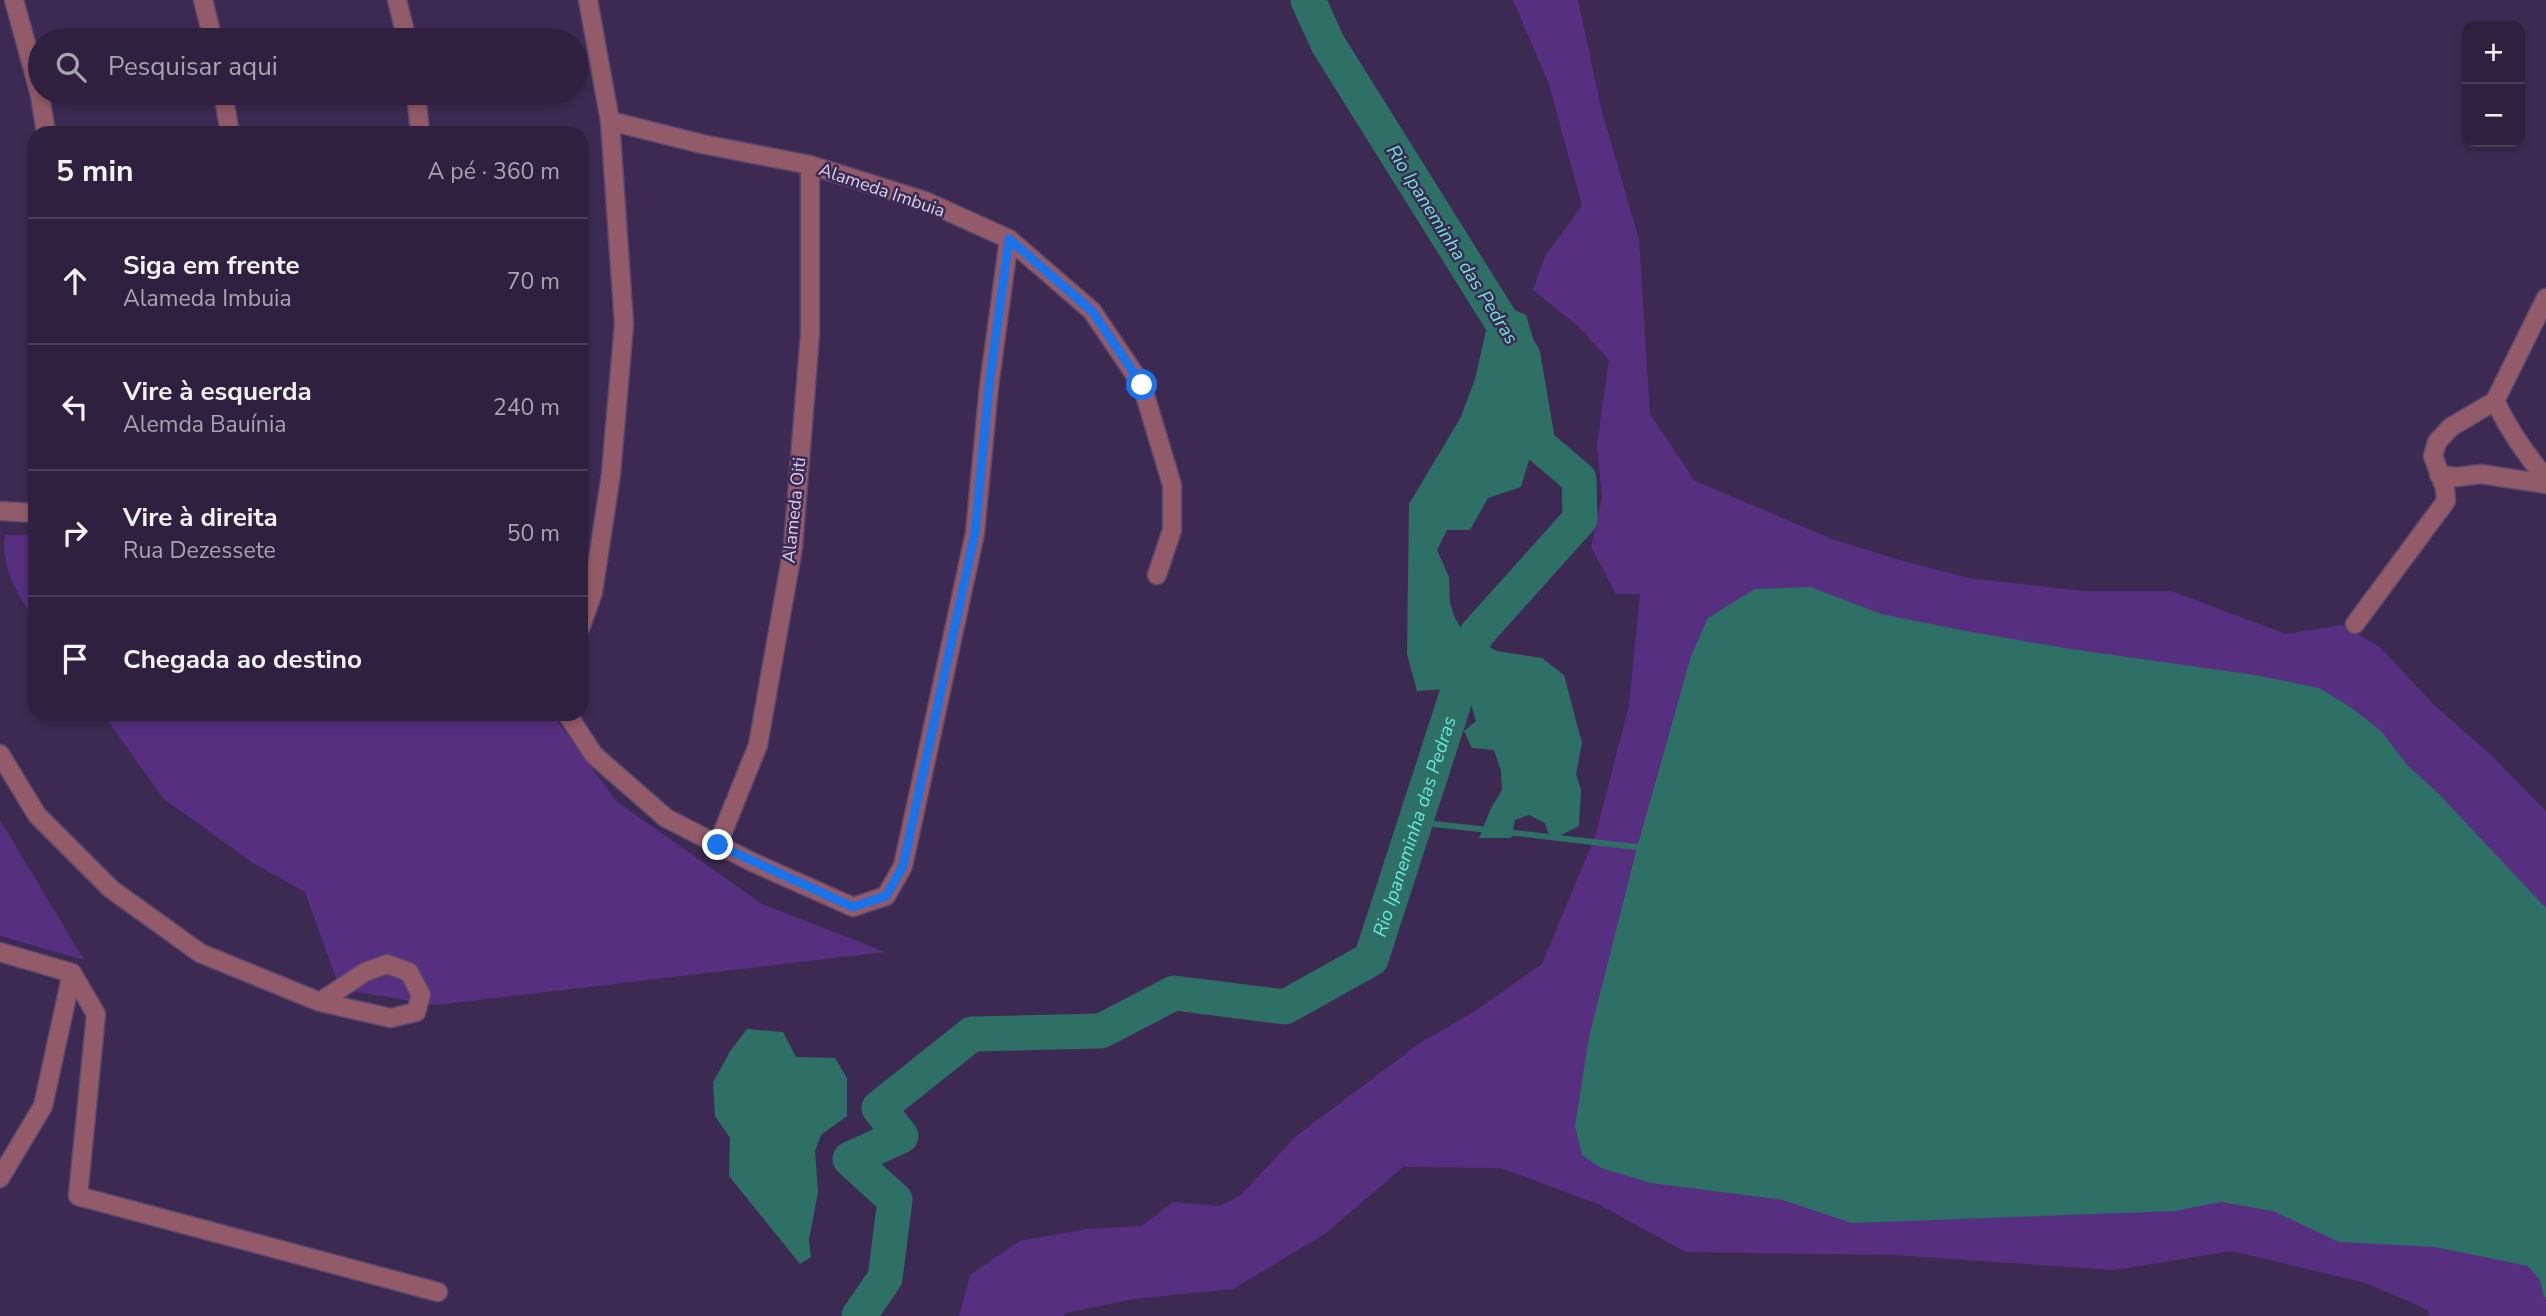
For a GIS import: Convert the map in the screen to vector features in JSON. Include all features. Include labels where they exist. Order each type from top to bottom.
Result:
[{"type":"street","points":[[14,0],[28,51]]},
{"type":"street","points":[[203,0],[210,28]]},
{"type":"street","points":[[397,0],[404,28]]},
{"type":"street","points":[[588,0],[610,121],[624,324],[611,474],[593,592],[588,606]]},
{"type":"street","points":[[42,105],[45,126]]},
{"type":"street","points":[[225,105],[229,126]]},
{"type":"street","points":[[417,105],[419,126]]},
{"type":"street","name":"Alameda Imbuia","points":[[610,121],[702,144],[810,166],[925,201],[1009,239],[1092,311],[1142,385],[1172,485],[1172,530],[1157,575]]},
{"type":"street","name":"Alameda Oiti","points":[[718,845],[758,745],[793,547],[810,334],[810,166]]},
{"type":"street","points":[[572,721],[594,755],[666,818],[853,907],[886,896],[903,866],[975,533],[989,386],[1009,239]]},
{"type":"street","points":[[2355,624],[2446,501],[2445,488],[2433,456],[2437,442],[2451,427],[2495,401],[2546,298]]},
{"type":"street","points":[[2495,401],[2510,432],[2546,478]]},
{"type":"street","points":[[2439,475],[2457,477],[2481,474],[2546,484]]},
{"type":"street","points":[[0,511],[28,513]]},
{"type":"street","points":[[0,754],[37,815],[111,889],[200,953],[320,1002],[391,1018],[416,1013],[421,995],[409,972],[387,964],[365,972],[320,1002]]},
{"type":"street","points":[[0,952],[72,973],[96,1014],[78,1196],[438,1292]]},
{"type":"street","points":[[0,1178],[43,1106],[72,973]]},
{"type":"shaded area","points":[[1513,0],[1578,0],[1601,108],[1639,240],[1650,414],[1695,481],[1832,539],[1968,578],[2083,591],[2171,591],[2286,634],[2342,625],[2381,648],[2431,702],[2491,755],[2546,811],[2546,1316],[2430,1316],[2428,1310],[2366,1283],[2232,1251],[2115,1270],[1891,1255],[1686,1252],[1598,1204],[1501,1168],[1403,1167],[1326,1233],[1233,1289],[1134,1299],[1065,1313],[1064,1316],[959,1316],[970,1275],[1020,1241],[1087,1229],[1142,1226],[1173,1202],[1220,1206],[1241,1195],[1296,1136],[1420,1043],[1472,1013],[1542,964],[1595,837],[1629,706],[1640,594],[1616,594],[1591,547],[1602,498],[1597,445],[1609,360],[1578,326],[1533,290],[1545,256],[1582,206],[1549,84]]},
{"type":"shaded area","points":[[1507,307],[1526,315],[1533,338],[1534,362],[1523,384],[1524,428],[1530,457],[1521,487],[1488,498],[1470,530],[1447,530],[1437,550],[1449,577],[1450,603],[1465,635],[1497,651],[1542,658],[1564,675],[1582,743],[1576,774],[1581,790],[1579,826],[1551,840],[1545,823],[1529,815],[1515,820],[1511,838],[1479,838],[1491,808],[1502,790],[1501,771],[1494,750],[1472,748],[1464,731],[1476,721],[1470,701],[1444,689],[1417,691],[1407,654],[1409,504],[1461,417],[1475,379],[1488,322]]},
{"type":"shaded area","points":[[5,535],[28,535],[28,610],[12,580],[4,547]]},
{"type":"shaded area","points":[[1811,587],[1881,614],[1966,631],[2255,675],[2319,688],[2352,708],[2382,732],[2408,766],[2437,792],[2546,908],[2546,1296],[2544,1298],[2540,1280],[2528,1266],[2435,1247],[2339,1242],[2273,1211],[2221,1202],[2175,1211],[1852,1223],[1783,1200],[1651,1183],[1601,1168],[1582,1155],[1575,1126],[1589,1037],[1637,848],[1691,656],[1708,618],[1755,589]]},
{"type":"shaded area","points":[[108,721],[557,721],[616,801],[762,904],[885,952],[435,1005],[340,989],[305,892],[253,863],[163,798]]},
{"type":"shaded area","points":[[0,820],[84,960],[0,936]]},
{"type":"shaded area","points":[[747,1029],[783,1032],[796,1057],[835,1058],[847,1078],[847,1116],[821,1135],[815,1151],[818,1192],[809,1240],[811,1257],[800,1264],[729,1176],[730,1138],[715,1116],[713,1082],[731,1050]]},
{"type":"waterway","name":"Rio Ipaneminha das Pedras","points":[[859,1316],[885,1278],[895,1200],[850,1159],[901,1136],[879,1108],[972,1034],[1101,1031],[1174,993],[1285,1007],[1371,959],[1476,635],[1580,519],[1579,479],[1538,444],[1523,356],[1328,44],[1308,0]]},
{"type":"waterway","points":[[1415,822],[1489,830]]},
{"type":"waterway","points":[[1506,832],[1645,848]]},
{"type":"route","points":[[718,845],[853,907],[886,896],[903,866],[975,533],[989,386],[1009,239],[1092,311],[1142,385]]}]
